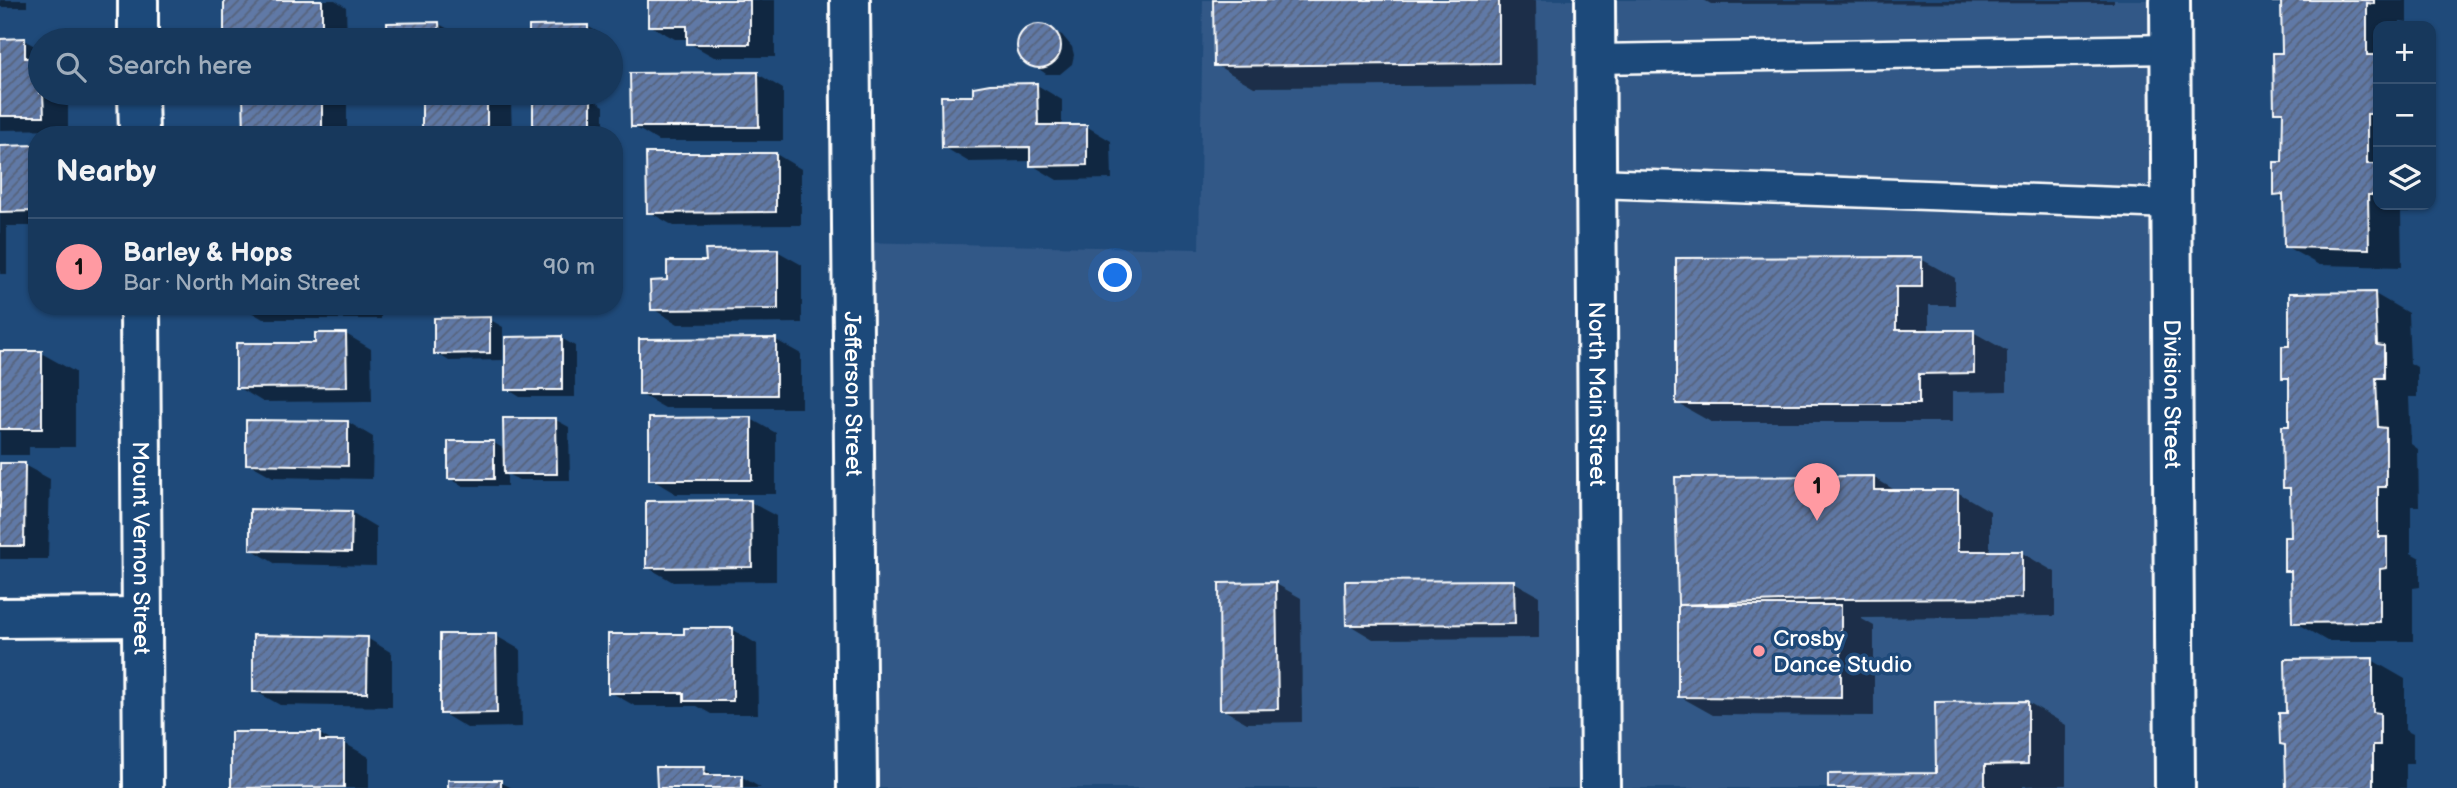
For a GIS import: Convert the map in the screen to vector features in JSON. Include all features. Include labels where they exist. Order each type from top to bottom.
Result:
[{"type":"street","points":[[138,0],[138,28]]},
{"type":"street","name":"Jefferson Street","points":[[850,0],[857,788]]},
{"type":"street","name":"North Main Street","points":[[1595,0],[1600,788]]},
{"type":"street","name":"Division Street","points":[[2170,0],[2175,788]]},
{"type":"street","points":[[138,105],[139,126]]},
{"type":"street","name":"Mount Vernon Street","points":[[140,315],[142,788]]},
{"type":"street","points":[[0,618],[142,617]]},
{"type":"lane","points":[[1595,59],[2171,49]]},
{"type":"lane","points":[[1596,183],[2172,204]]},
{"type":"shaded area","points":[[1203,0],[2170,0],[2175,788],[857,788],[852,242],[1199,249]]},
{"type":"building","points":[[224,0],[322,0],[322,28],[224,28]]},
{"type":"building","points":[[648,0],[750,0],[750,44],[687,44],[687,26],[648,26]]},
{"type":"building","points":[[1213,0],[1499,0],[1499,63],[1214,66]]},
{"type":"building","points":[[2374,0],[2374,4],[2367,3],[2367,55],[2373,55],[2373,114],[2367,114],[2367,164],[2373,164],[2373,195],[2368,195],[2369,249],[2284,247],[2283,194],[2274,195],[2274,162],[2282,162],[2283,112],[2274,112],[2273,53],[2282,53],[2281,2],[2273,2]]},
{"type":"building","points":[[439,22],[439,28],[387,28],[387,23]]},
{"type":"building","points":[[1039,24],[1055,30],[1061,46],[1055,62],[1039,68],[1023,62],[1017,46],[1023,30]]},
{"type":"building","points":[[588,25],[588,28],[529,28]]},
{"type":"building","points":[[25,38],[25,58],[28,58],[28,105],[44,105],[44,116],[0,116],[0,39]]},
{"type":"building","points":[[758,72],[759,127],[631,127],[630,73]]},
{"type":"building","points":[[1037,83],[1038,125],[1087,125],[1087,165],[1030,166],[1030,147],[942,148],[941,96],[973,96],[973,87],[990,84]]},
{"type":"building","points":[[243,105],[322,105],[322,126],[244,126]]},
{"type":"building","points":[[422,105],[487,105],[487,126],[422,126]]},
{"type":"building","points":[[533,105],[591,105],[591,126],[533,126]]},
{"type":"building","points":[[28,145],[28,211],[0,212],[0,146]]},
{"type":"building","points":[[646,153],[776,153],[776,212],[647,213]]},
{"type":"building","points":[[778,249],[778,309],[651,310],[650,281],[667,280],[667,261],[706,261],[705,250]]},
{"type":"building","points":[[1922,257],[1922,287],[1896,287],[1896,330],[1974,330],[1974,373],[1919,374],[1919,404],[1676,404],[1676,258]]},
{"type":"building","points":[[2375,292],[2377,345],[2384,346],[2384,378],[2376,378],[2378,427],[2386,428],[2386,487],[2378,487],[2378,537],[2387,537],[2387,568],[2380,569],[2380,622],[2292,623],[2291,571],[2284,571],[2284,537],[2291,537],[2290,488],[2283,488],[2282,426],[2289,426],[2289,378],[2282,378],[2282,346],[2289,346],[2289,293]]},
{"type":"building","points":[[490,317],[490,353],[434,354],[434,318]]},
{"type":"building","points":[[315,333],[346,333],[347,387],[236,388],[236,343],[315,343]]},
{"type":"building","points":[[562,336],[562,390],[505,390],[505,337]]},
{"type":"building","points":[[776,338],[776,395],[639,395],[639,339]]},
{"type":"building","points":[[0,351],[42,351],[42,429],[0,429]]},
{"type":"building","points":[[752,417],[752,480],[649,480],[649,418]]},
{"type":"building","points":[[503,418],[556,418],[557,474],[504,474]]},
{"type":"building","points":[[246,420],[348,421],[348,466],[246,464]]},
{"type":"building","points":[[448,441],[494,441],[494,479],[448,479]]},
{"type":"building","points":[[0,463],[25,463],[24,546],[0,546]]},
{"type":"building","points":[[1874,476],[1874,490],[1958,490],[1958,551],[2022,551],[2022,598],[1837,599],[1678,605],[1675,477]]},
{"type":"building","points":[[751,500],[752,567],[646,568],[646,501]]},
{"type":"building","points":[[250,509],[352,511],[351,552],[250,550]]},
{"type":"building","points":[[1514,580],[1515,624],[1346,625],[1345,581]]},
{"type":"building","points":[[1276,582],[1278,709],[1220,710],[1219,583]]},
{"type":"building","name":"Crosby Dance Studio","points":[[1678,605],[1841,605],[1841,698],[1678,697]]},
{"type":"building","points":[[684,628],[733,628],[733,701],[684,701],[684,693],[608,693],[608,634],[684,634]]},
{"type":"building","points":[[440,634],[496,634],[497,713],[440,714]]},
{"type":"building","points":[[253,635],[368,637],[367,693],[253,692]]},
{"type":"building","points":[[2373,658],[2373,712],[2380,713],[2380,745],[2373,745],[2373,788],[2286,788],[2285,745],[2280,744],[2279,713],[2286,713],[2285,659]]},
{"type":"building","points":[[2028,701],[2028,764],[1985,765],[1985,788],[1828,788],[1828,774],[1936,773],[1935,702]]},
{"type":"building","points":[[231,732],[320,732],[320,741],[344,741],[344,787],[231,788]]},
{"type":"building","points":[[656,767],[705,767],[704,775],[742,775],[742,788],[657,788]]},
{"type":"building","points":[[448,780],[501,780],[501,788],[448,788]]},
{"type":"place","name":"Barley & Hops","points":[[1817,521]]},
{"type":"place","name":"Crosby Dance Studio","points":[[1759,651]]}]
